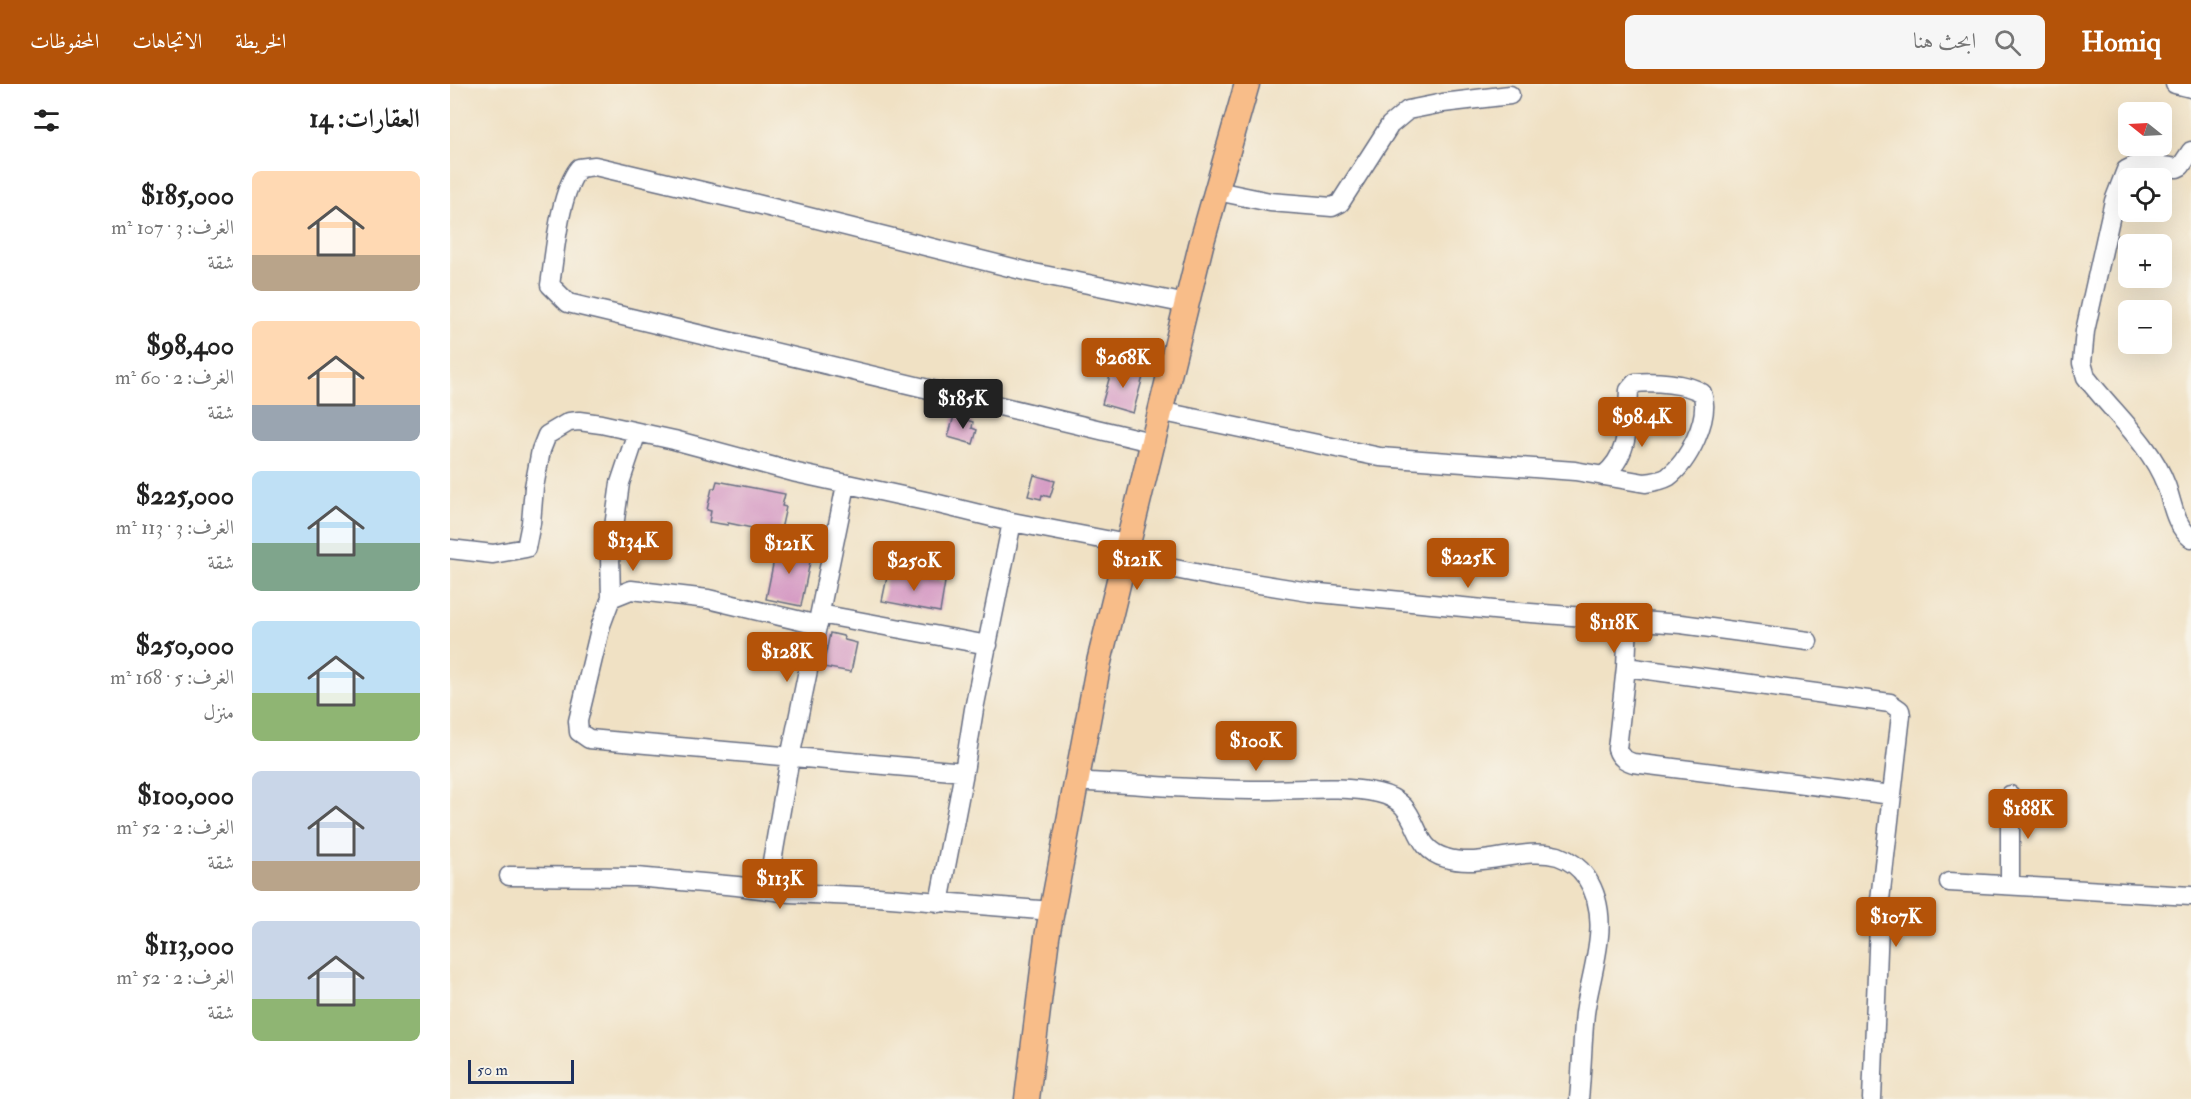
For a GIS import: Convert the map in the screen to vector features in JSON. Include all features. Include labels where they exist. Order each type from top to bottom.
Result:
[{"type":"main road","points":[[1027,1099],[1047,937],[1099,662],[1186,304],[1247,84]]},
{"type":"street","points":[[2175,84],[2191,88]]},
{"type":"street","points":[[1217,191],[1270,202],[1332,207],[1340,203],[1390,125],[1408,110],[1443,103],[1510,95]]},
{"type":"street","points":[[2191,151],[2181,166],[2177,168],[2140,163],[2126,170],[2114,201],[2095,280],[2085,332],[2082,363],[2086,377],[2152,457],[2166,483],[2176,519],[2183,531],[2191,538]]},
{"type":"street","points":[[1151,442],[568,303],[550,285],[564,204],[572,178],[579,168],[595,166],[1029,272],[1186,304]]},
{"type":"street","points":[[1159,411],[1380,457],[1575,471],[1603,476],[1645,483],[1657,482],[1668,477],[1695,442],[1703,415],[1702,393],[1698,390],[1650,381],[1635,383],[1629,390],[1621,457],[1603,476]]},
{"type":"street","points":[[450,549],[493,554],[526,548],[534,487],[541,450],[547,435],[569,422],[579,421],[637,432],[846,485],[930,502],[1240,581],[1309,592],[1681,624],[1808,641]]},
{"type":"street","points":[[637,432],[620,483],[610,556],[611,598],[601,625],[580,710],[579,732],[589,739],[964,772]]},
{"type":"street","points":[[767,890],[790,758],[846,485]]},
{"type":"street","points":[[939,903],[974,709],[1012,522]]},
{"type":"street","points":[[611,598],[632,590],[708,599],[988,645]]},
{"type":"street","points":[[1628,621],[1626,667],[1617,749],[1625,760],[1633,763],[1892,795]]},
{"type":"street","points":[[1626,667],[1890,703],[1896,706],[1901,715],[1880,900],[1872,1099]]},
{"type":"street","points":[[1075,781],[1198,789],[1336,790],[1378,793],[1402,804],[1411,815],[1418,836],[1429,849],[1444,858],[1462,862],[1543,854],[1560,857],[1580,868],[1592,885],[1599,906],[1600,928],[1585,1012],[1580,1099]]},
{"type":"street","points":[[2010,795],[2010,885]]},
{"type":"street","points":[[509,876],[636,877],[790,893],[878,897],[1052,911]]},
{"type":"street","points":[[1949,882],[2191,896]]},
{"type":"building","points":[[1113,365],[1144,373],[1133,413],[1102,404]]},
{"type":"building","points":[[954,416],[973,422],[972,428],[977,430],[973,444],[948,437]]},
{"type":"building","points":[[1034,475],[1055,481],[1050,497],[1042,495],[1041,499],[1028,496]]},
{"type":"building","points":[[717,481],[785,494],[782,506],[786,507],[780,534],[728,523],[728,525],[709,522],[711,511],[707,510],[712,488],[715,488]]},
{"type":"building","points":[[777,545],[812,552],[801,606],[766,599]]},
{"type":"building","points":[[888,572],[945,582],[940,612],[882,601]]},
{"type":"building","points":[[830,633],[857,643],[851,672],[823,667]]}]
